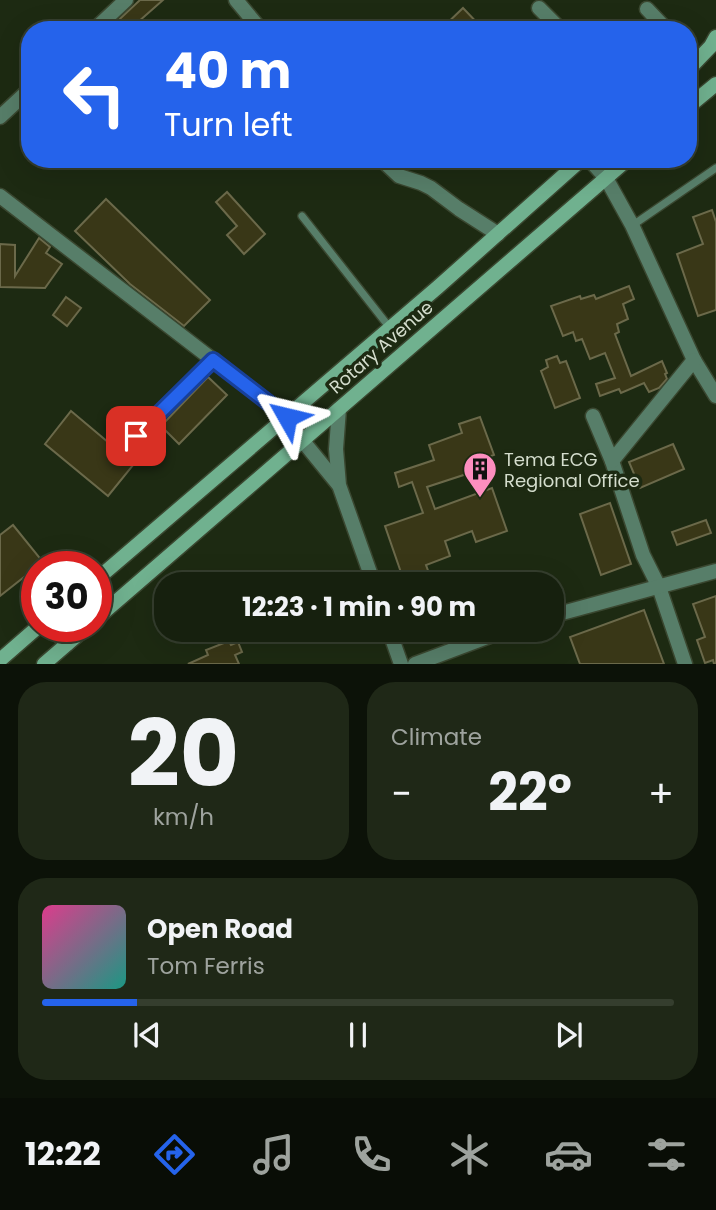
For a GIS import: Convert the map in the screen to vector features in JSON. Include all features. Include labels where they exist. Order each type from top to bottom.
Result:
[{"type":"main road","points":[[697,56],[711,46],[716,37]]},
{"type":"main road","points":[[697,100],[716,84]]},
{"type":"main road","name":"Rotary Avenue","points":[[112,566],[572,168]]},
{"type":"main road","name":"Rotary Avenue","points":[[112,605],[618,168]]},
{"type":"main road","points":[[3,652],[21,639]]},
{"type":"main road","points":[[44,664],[69,642]]},
{"type":"street","points":[[104,21],[127,0]]},
{"type":"street","points":[[236,0],[254,21]]},
{"type":"street","points":[[538,8],[552,21]]},
{"type":"street","points":[[646,9],[658,21]]},
{"type":"street","points":[[0,117],[21,97]]},
{"type":"street","points":[[391,168],[399,176],[431,188],[498,234]]},
{"type":"street","points":[[597,168],[606,178],[632,225],[694,360],[716,397]]},
{"type":"street","points":[[0,196],[287,417]]},
{"type":"street","points":[[612,461],[694,360]]},
{"type":"street","points":[[339,409],[336,449],[339,485],[370,572]]},
{"type":"street","points":[[593,416],[612,461],[643,555],[659,587],[685,664]]},
{"type":"street","points":[[302,440],[339,485]]},
{"type":"street","points":[[564,613],[716,571]]},
{"type":"street","points":[[393,642],[401,664]]},
{"type":"street","points":[[415,664],[474,642]]},
{"type":"lane","points":[[632,225],[716,168]]},
{"type":"lane","points":[[302,216],[390,328]]},
{"type":"lane","points":[[136,436],[213,360]]},
{"type":"building","points":[[140,0],[163,0],[139,21],[118,21]]},
{"type":"building","points":[[463,8],[475,21],[449,21]]},
{"type":"building","points":[[227,192],[265,234],[244,254],[227,235],[237,226],[216,202]]},
{"type":"building","points":[[106,199],[210,300],[184,326],[130,284],[75,231]]},
{"type":"building","points":[[712,210],[716,222],[716,310],[698,316],[677,254],[703,244],[693,217]]},
{"type":"building","points":[[39,238],[50,247],[46,253],[62,264],[45,288],[0,287],[0,244],[15,245],[15,276]]},
{"type":"building","points":[[629,286],[634,299],[623,304],[628,319],[617,324],[619,332],[615,334],[631,376],[662,361],[667,379],[659,388],[649,392],[644,383],[621,393],[619,389],[600,396],[596,384],[615,378],[605,353],[590,359],[582,339],[576,341],[573,332],[563,336],[551,306],[580,296],[581,299],[594,295],[596,299]]},
{"type":"building","points":[[66,297],[81,308],[67,326],[53,315]]},
{"type":"building","points":[[557,356],[560,363],[566,361],[580,398],[555,408],[541,371],[548,367],[546,360]]},
{"type":"building","points":[[208,377],[227,395],[179,444],[161,426]]},
{"type":"building","points":[[71,411],[134,464],[108,496],[45,444]]},
{"type":"building","name":"Tema ECG Regional Office","points":[[480,417],[494,455],[485,458],[488,467],[427,487],[435,509],[492,488],[507,531],[476,542],[472,531],[445,541],[450,556],[426,565],[429,572],[401,572],[385,526],[423,513],[412,482],[399,487],[395,473],[434,460],[429,445],[462,433],[459,424]]},
{"type":"building","points":[[673,444],[684,469],[640,488],[629,462]]},
{"type":"building","points":[[610,503],[631,564],[601,575],[580,514]]},
{"type":"building","points":[[706,520],[711,533],[677,545],[672,532]]},
{"type":"building","points":[[13,525],[34,551],[21,551],[21,579],[0,596],[0,535]]},
{"type":"building","points":[[716,596],[714,664],[713,660],[705,663],[697,640],[705,637],[693,604]]},
{"type":"building","points":[[644,610],[664,664],[580,664],[570,637]]},
{"type":"building","points":[[226,642],[231,645],[238,642],[242,652],[235,655],[239,664],[188,664],[208,655],[206,650]]},
{"type":"place","name":"Tema ECG Regional Office","points":[[480,499]]},
{"type":"route","points":[[136,436],[213,360],[287,417]]}]
